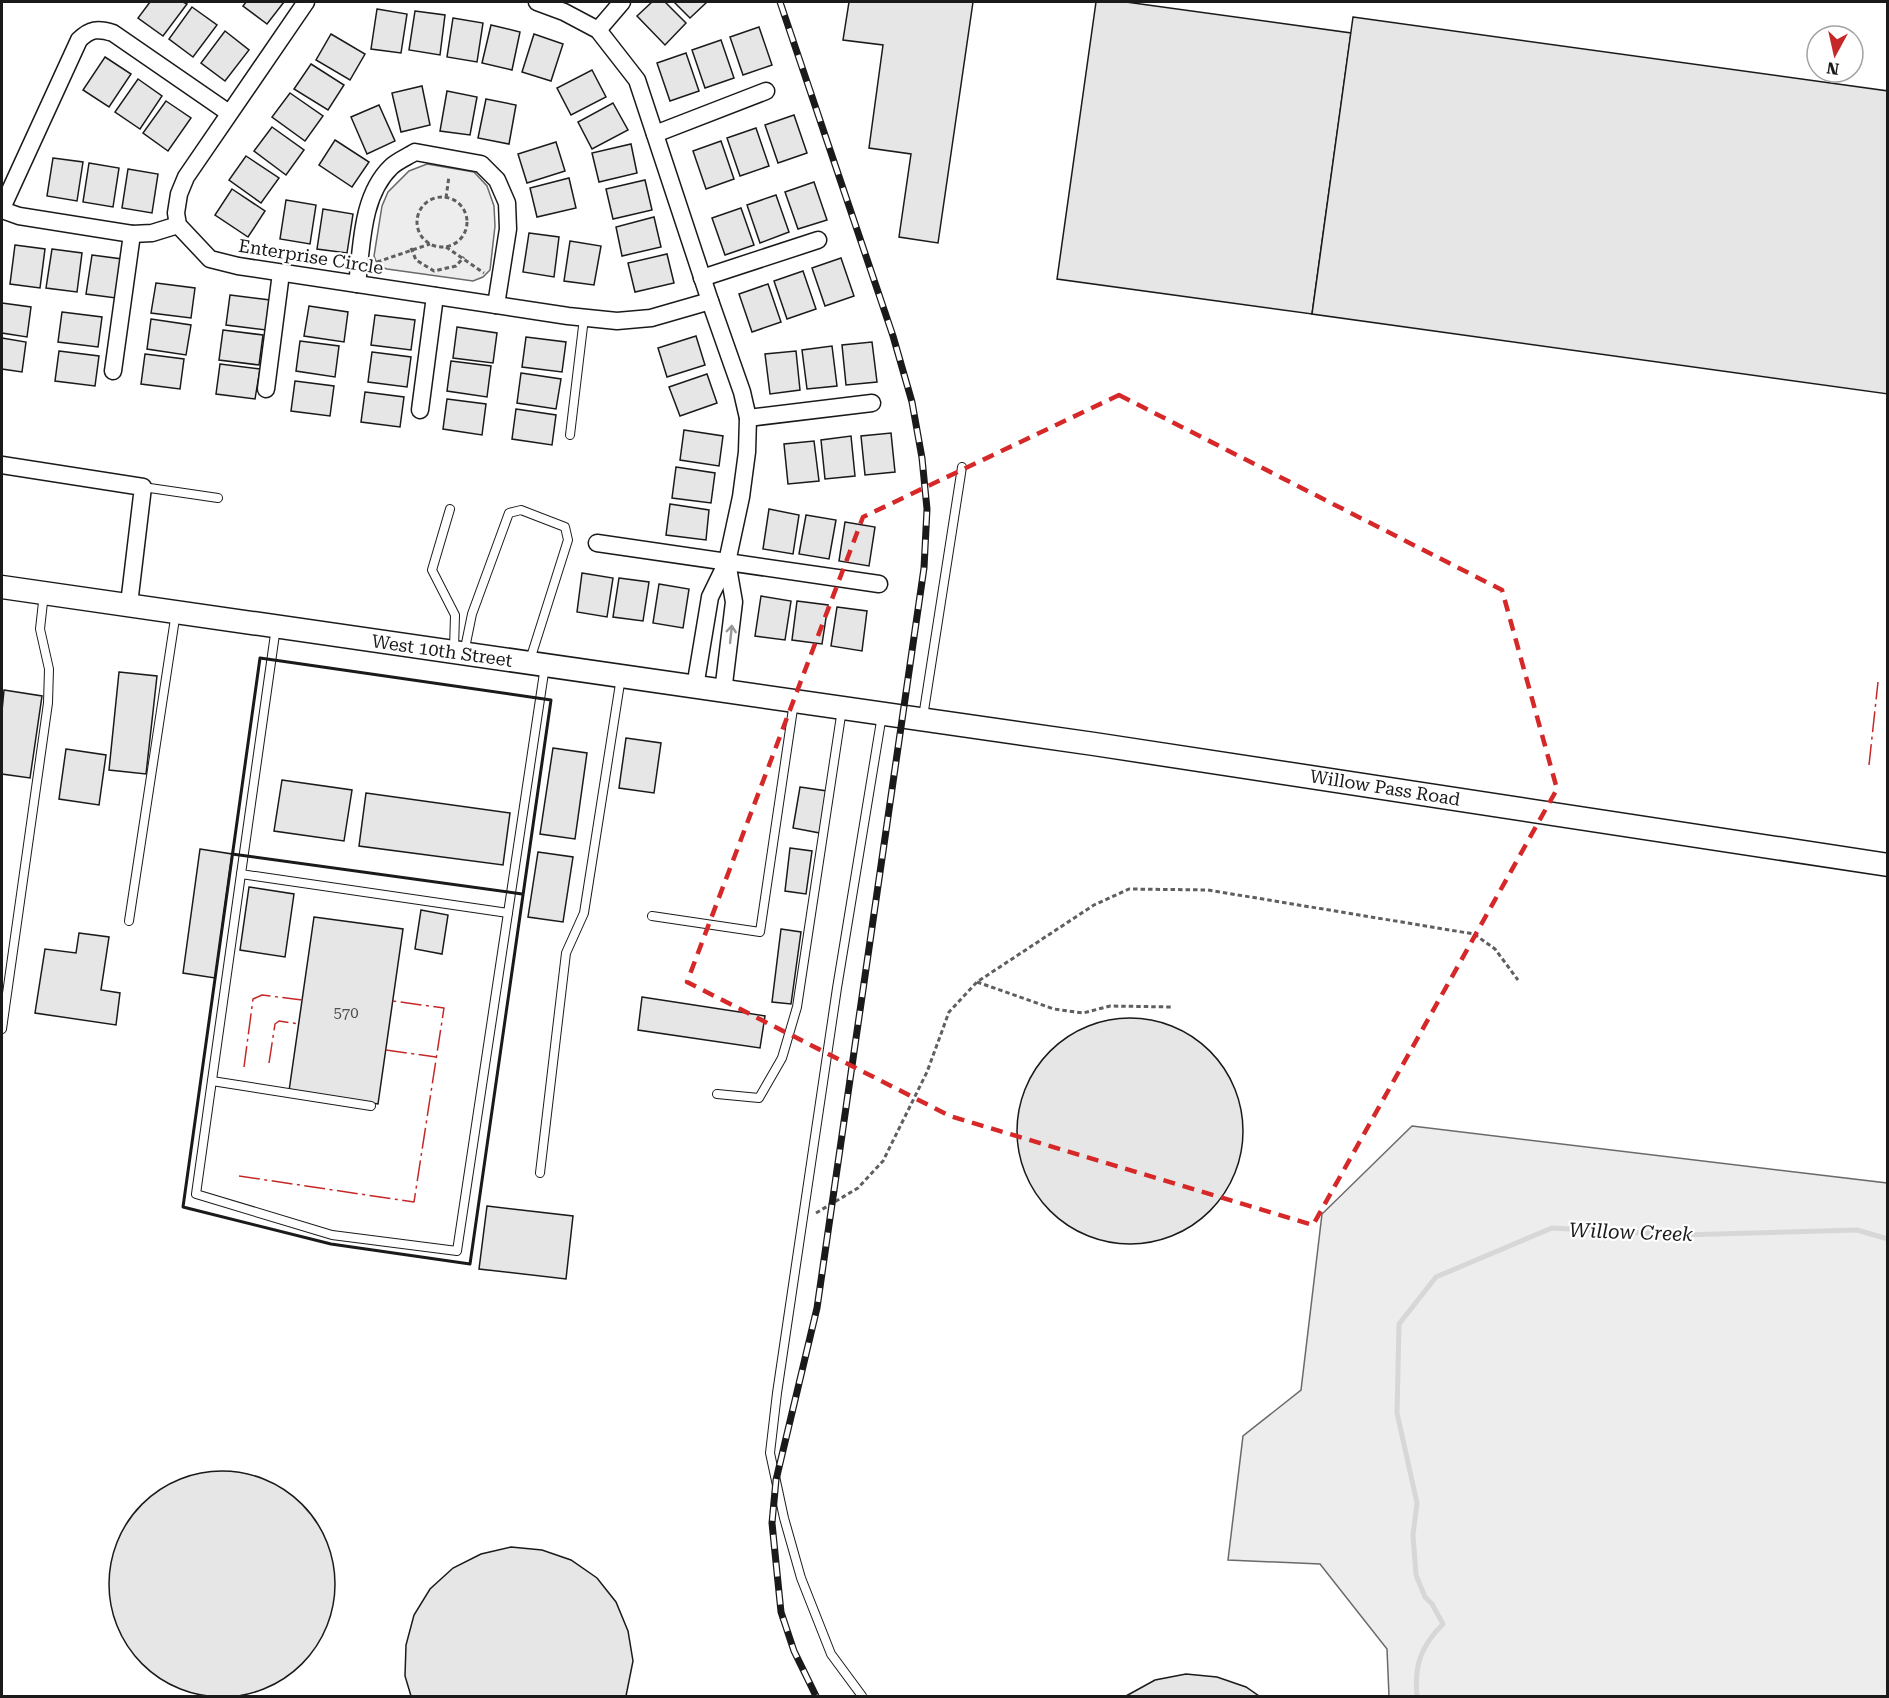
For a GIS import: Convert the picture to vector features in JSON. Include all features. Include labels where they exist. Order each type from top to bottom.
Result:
[{"type":"main road","name":"West 10th Street","points":[[2,587],[882,715]]},
{"type":"main road","name":"Willow Pass Road","points":[[882,715],[1887,865]]},
{"type":"street","points":[[229,113],[113,33],[99,29],[88,31],[79,40],[2,209],[19,216],[132,234],[152,233],[178,225],[176,213],[179,194],[186,177],[306,2]]},
{"type":"street","points":[[537,2],[564,12],[598,30],[637,80],[742,392],[748,418],[741,497],[727,562],[710,597],[695,687]]},
{"type":"street","points":[[598,30],[622,2]]},
{"type":"street","points":[[655,134],[766,91]]},
{"type":"street","points":[[357,284],[367,212],[377,185],[392,167],[415,152],[481,164],[497,180],[507,203],[508,230],[496,305]]},
{"type":"street","name":"Enterprise Circle","points":[[178,225],[210,259],[281,273],[584,318],[617,321],[651,318],[710,301]]},
{"type":"street","points":[[113,371],[132,234]]},
{"type":"street","points":[[702,278],[818,240]]},
{"type":"street","points":[[266,389],[281,273]]},
{"type":"street","points":[[420,410],[435,296]]},
{"type":"street","points":[[748,418],[872,403]]},
{"type":"street","points":[[2,465],[143,486],[129,604]]},
{"type":"street","points":[[597,543],[879,584]]},
{"type":"street","points":[[723,692],[734,602],[727,562]]},
{"type":"lane","points":[[570,435],[584,318]]},
{"type":"lane","points":[[922,721],[962,467]]},
{"type":"lane","points":[[143,486],[218,498]]},
{"type":"lane","points":[[450,508],[432,570],[455,615],[459,653]]},
{"type":"lane","points":[[276,627],[196,1194],[332,1235],[456,1251],[508,914],[537,664],[568,540],[565,527],[521,510],[509,513],[459,653]]},
{"type":"lane","points":[[2,1029],[48,703],[49,669],[40,629],[44,593]]},
{"type":"lane","points":[[129,921],[176,612]]},
{"type":"lane","points":[[540,1173],[566,953],[584,913],[621,677]]},
{"type":"lane","points":[[652,916],[760,932],[794,702]]},
{"type":"lane","points":[[717,1094],[759,1098],[782,1058],[797,1007],[842,709]]},
{"type":"lane","points":[[862,1696],[831,1654],[801,1578],[784,1518],[771,1453],[777,1393],[837,988],[882,715]]},
{"type":"lane","points":[[241,874],[508,914]]},
{"type":"lane","points":[[212,1081],[371,1106]]},
{"type":"path","points":[[446,198],[452,159]]},
{"type":"path","points":[[430,244],[420,233],[418,218],[420,211],[431,200],[446,198],[460,205],[467,219],[464,234],[460,240],[446,247]]},
{"type":"path","points":[[360,260],[379,262],[411,248],[430,244],[446,247],[464,257],[499,286]]},
{"type":"path","points":[[411,248],[416,260],[434,271],[456,266],[464,257]]},
{"type":"path","points":[[802,1222],[858,1188],[883,1161],[927,1072],[949,1012],[977,982],[1094,905],[1129,889],[1208,890],[1474,934],[1495,949],[1518,980]]},
{"type":"path","points":[[977,982],[1054,1009],[1083,1013],[1110,1006],[1172,1007]]},
{"type":"highlighted area","points":[[1119,395],[1502,590],[1557,789],[1313,1225],[950,1116],[687,982],[863,517]]},
{"type":"shaded area","points":[[427,164],[474,172],[487,186],[494,206],[495,226],[490,270],[483,277],[473,281],[378,266],[374,256],[382,206],[388,192],[409,171]]},
{"type":"shaded area","points":[[1412,1126],[1887,1183],[1887,1696],[1389,1696],[1387,1649],[1320,1564],[1228,1560],[1243,1436],[1301,1390],[1322,1214]]},
{"type":"building","points":[[150,2],[187,4],[163,36],[138,18]]},
{"type":"building","points":[[246,2],[284,2],[267,24],[243,6]]},
{"type":"building","points":[[652,2],[665,2],[686,23],[665,45],[637,16]]},
{"type":"building","points":[[674,2],[707,2],[690,18]]},
{"type":"building","points":[[849,2],[973,2],[938,243],[899,237],[911,154],[869,148],[883,45],[843,40]]},
{"type":"building","points":[[1096,2],[1126,2],[1351,33],[1312,314],[1057,279]]},
{"type":"building","points":[[192,7],[217,25],[193,57],[169,39]]},
{"type":"building","points":[[377,9],[407,14],[401,53],[371,49]]},
{"type":"building","points":[[415,11],[445,15],[440,55],[409,50]]},
{"type":"building","points":[[1353,17],[1805,80],[1805,84],[1837,84],[1888,91],[1888,394],[1312,314]]},
{"type":"building","points":[[453,18],[483,23],[477,62],[447,57]]},
{"type":"building","points":[[491,25],[520,32],[512,70],[482,63]]},
{"type":"building","points":[[759,27],[772,65],[743,75],[730,37]]},
{"type":"building","points":[[225,31],[249,50],[225,81],[201,63]]},
{"type":"building","points":[[331,34],[365,54],[350,80],[316,60]]},
{"type":"building","points":[[534,34],[563,44],[551,81],[522,72]]},
{"type":"building","points":[[721,40],[734,78],[705,88],[692,50]]},
{"type":"building","points":[[686,53],[699,91],[670,101],[657,63]]},
{"type":"building","points":[[105,57],[131,74],[109,107],[83,90]]},
{"type":"building","points":[[311,64],[344,85],[328,110],[294,89]]},
{"type":"building","points":[[592,70],[606,97],[571,115],[557,88]]},
{"type":"building","points":[[138,79],[162,96],[140,129],[115,112]]},
{"type":"building","points":[[422,86],[430,125],[401,132],[392,93]]},
{"type":"building","points":[[447,91],[477,97],[470,135],[440,131]]},
{"type":"building","points":[[290,93],[323,116],[305,141],[272,117]]},
{"type":"building","points":[[486,99],[516,105],[509,144],[478,138]]},
{"type":"building","points":[[166,101],[191,118],[168,151],[143,133]]},
{"type":"building","points":[[613,103],[628,130],[592,149],[578,122]]},
{"type":"building","points":[[379,105],[395,141],[367,154],[351,117]]},
{"type":"building","points":[[794,115],[807,153],[778,163],[765,125]]},
{"type":"building","points":[[272,127],[304,150],[286,175],[254,151]]},
{"type":"building","points":[[756,128],[769,166],[740,176],[727,138]]},
{"type":"building","points":[[335,140],[369,162],[352,187],[319,165]]},
{"type":"building","points":[[721,141],[734,179],[706,189],[693,151]]},
{"type":"building","points":[[556,142],[565,171],[527,183],[518,154]]},
{"type":"building","points":[[631,144],[637,173],[599,182],[592,153]]},
{"type":"building","points":[[246,156],[279,178],[261,203],[229,180]]},
{"type":"building","points":[[53,158],[83,162],[77,201],[47,196]]},
{"type":"building","points":[[89,163],[119,168],[113,207],[83,202]]},
{"type":"building","points":[[128,169],[158,174],[152,213],[122,208]]},
{"type":"building","points":[[569,178],[576,208],[537,217],[530,188]]},
{"type":"building","points":[[645,180],[652,210],[613,219],[606,189]]},
{"type":"building","points":[[814,182],[827,220],[798,229],[785,192]]},
{"type":"building","points":[[232,189],[265,211],[248,237],[215,215]]},
{"type":"building","points":[[776,195],[789,232],[760,243],[747,205]]},
{"type":"building","points":[[286,200],[316,205],[310,244],[280,239]]},
{"type":"building","points":[[741,208],[754,245],[725,255],[712,218]]},
{"type":"building","points":[[323,209],[353,214],[347,253],[317,249]]},
{"type":"building","points":[[654,217],[661,247],[622,256],[616,227]]},
{"type":"building","points":[[529,233],[559,237],[554,277],[523,272]]},
{"type":"building","points":[[570,241],[601,246],[594,285],[564,281]]},
{"type":"building","points":[[15,245],[45,249],[40,288],[10,284]]},
{"type":"building","points":[[52,249],[82,253],[77,292],[46,288]]},
{"type":"building","points":[[667,254],[674,283],[635,292],[628,263]]},
{"type":"building","points":[[92,255],[122,259],[116,298],[86,294]]},
{"type":"building","points":[[841,258],[854,296],[825,306],[812,268]]},
{"type":"building","points":[[803,271],[816,309],[787,319],[774,281]]},
{"type":"building","points":[[156,283],[195,288],[191,318],[151,313]]},
{"type":"building","points":[[768,284],[781,322],[752,332],[739,294]]},
{"type":"building","points":[[230,295],[270,300],[266,330],[226,325]]},
{"type":"building","points":[[2,303],[31,307],[27,337],[2,333]]},
{"type":"building","points":[[309,306],[348,312],[344,342],[304,336]]},
{"type":"building","points":[[62,312],[102,317],[98,347],[58,342]]},
{"type":"building","points":[[375,315],[415,320],[411,350],[371,345]]},
{"type":"building","points":[[151,319],[191,325],[186,355],[147,349]]},
{"type":"building","points":[[457,327],[497,333],[493,363],[453,358]]},
{"type":"building","points":[[223,330],[263,335],[259,365],[219,360]]},
{"type":"building","points":[[696,336],[705,365],[667,377],[658,348]]},
{"type":"building","points":[[526,337],[566,342],[562,372],[522,367]]},
{"type":"building","points":[[2,338],[26,342],[22,372],[2,369]]},
{"type":"building","points":[[300,341],[339,346],[335,377],[296,371]]},
{"type":"building","points":[[872,342],[877,382],[846,385],[842,345]]},
{"type":"building","points":[[832,346],[837,386],[807,389],[802,350]]},
{"type":"building","points":[[59,351],[99,356],[95,386],[55,381]]},
{"type":"building","points":[[796,351],[800,390],[770,394],[765,354]]},
{"type":"building","points":[[372,352],[411,357],[407,387],[368,382]]},
{"type":"building","points":[[145,354],[184,359],[180,389],[141,384]]},
{"type":"building","points":[[451,361],[491,366],[487,397],[447,391]]},
{"type":"building","points":[[220,364],[260,369],[255,399],[216,394]]},
{"type":"building","points":[[521,373],[561,379],[556,409],[517,403]]},
{"type":"building","points":[[707,374],[717,403],[680,416],[669,387]]},
{"type":"building","points":[[295,381],[334,386],[330,416],[291,411]]},
{"type":"building","points":[[365,392],[404,397],[400,427],[361,422]]},
{"type":"building","points":[[447,399],[486,404],[482,435],[443,429]]},
{"type":"building","points":[[516,409],[556,415],[552,445],[512,439]]},
{"type":"building","points":[[684,430],[723,436],[719,466],[680,460]]},
{"type":"building","points":[[891,433],[895,472],[865,475],[861,436]]},
{"type":"building","points":[[851,436],[855,476],[825,479],[821,440]]},
{"type":"building","points":[[814,441],[819,481],[788,484],[784,444]]},
{"type":"building","points":[[676,467],[715,473],[711,503],[672,498]]},
{"type":"building","points":[[670,504],[709,510],[706,540],[666,535]]},
{"type":"building","points":[[769,509],[799,515],[793,554],[763,549]]},
{"type":"building","points":[[806,515],[836,520],[829,559],[799,554]]},
{"type":"building","points":[[845,522],[875,527],[869,566],[839,561]]},
{"type":"building","points":[[582,573],[613,578],[607,617],[577,612]]},
{"type":"building","points":[[619,578],[649,582],[643,621],[613,617]]},
{"type":"building","points":[[659,584],[689,589],[683,628],[653,623]]},
{"type":"building","points":[[761,596],[791,601],[785,640],[755,636]]},
{"type":"building","points":[[797,601],[828,605],[822,644],[792,640]]},
{"type":"building","points":[[837,607],[867,611],[862,651],[831,646]]},
{"type":"building","points":[[119,672],[157,676],[146,774],[109,770]]},
{"type":"building","points":[[4,690],[42,696],[30,778],[2,774]]},
{"type":"building","points":[[626,738],[661,743],[654,793],[619,788]]},
{"type":"building","points":[[553,748],[587,753],[575,839],[540,834]]},
{"type":"building","points":[[66,749],[106,755],[99,805],[59,799]]},
{"type":"building","points":[[282,780],[352,790],[344,841],[274,831]]},
{"type":"building","points":[[800,787],[827,791],[820,833],[793,828]]},
{"type":"building","points":[[366,793],[510,813],[503,865],[359,846]]},
{"type":"building","points":[[790,848],[812,851],[806,894],[785,891]]},
{"type":"building","points":[[200,849],[232,854],[215,978],[183,973]]},
{"type":"building","points":[[538,852],[573,857],[563,922],[528,917]]},
{"type":"building","points":[[249,887],[294,894],[285,957],[240,950]]},
{"type":"building","points":[[421,910],[448,915],[442,954],[415,949]]},
{"type":"building","points":[[314,917],[403,929],[378,1104],[289,1091]]},
{"type":"building","points":[[781,929],[801,932],[791,1004],[772,1002]]},
{"type":"building","points":[[79,933],[109,937],[101,990],[120,993],[116,1025],[35,1013],[45,949],[76,953]]},
{"type":"building","points":[[642,997],[765,1016],[760,1048],[638,1030]]},
{"type":"building","points":[[1119,1018],[1141,1018],[1173,1026],[1183,1031],[1202,1043],[1218,1059],[1235,1088],[1241,1109],[1243,1131],[1241,1153],[1235,1174],[1218,1203],[1202,1219],[1173,1236],[1141,1244],[1119,1244],[1087,1236],[1077,1231],[1058,1219],[1042,1203],[1025,1174],[1017,1142],[1017,1120],[1025,1088],[1030,1078],[1042,1059],[1058,1043],[1087,1026]]},
{"type":"building","points":[[487,1206],[573,1216],[566,1279],[479,1269]]},
{"type":"building","points":[[211,1471],[233,1471],[265,1479],[275,1484],[294,1496],[310,1512],[327,1541],[333,1562],[335,1584],[333,1606],[327,1627],[310,1656],[294,1672],[265,1689],[233,1697],[211,1697],[179,1689],[169,1684],[150,1672],[134,1656],[117,1627],[109,1595],[109,1573],[117,1541],[122,1531],[134,1512],[150,1496],[179,1479]]},
{"type":"building","points":[[511,1547],[542,1550],[571,1560],[597,1578],[616,1602],[628,1631],[633,1661],[626,1696],[411,1696],[405,1676],[406,1645],[414,1615],[430,1589],[453,1568],[481,1554]]},
{"type":"building","points":[[1186,1674],[1217,1677],[1246,1687],[1259,1696],[1126,1696],[1155,1680]]},
{"type":"waterway","name":"Willow Creek","points":[[1417,1696],[1418,1665],[1424,1648],[1443,1624],[1432,1604],[1425,1597],[1416,1575],[1413,1535],[1417,1503],[1397,1413],[1399,1324],[1436,1277],[1552,1228],[1680,1235],[1857,1230],[1888,1239]]},
{"type":"railway","points":[[780,2],[893,336],[912,402],[922,458],[927,509],[924,568],[817,1308],[776,1480],[772,1523],[781,1612],[794,1651],[816,1696]]},
{"type":"wall","points":[[260,658],[551,700],[470,1264],[331,1244],[183,1207],[260,658]]},
{"type":"wall","points":[[232,854],[522,894]]},
{"type":"power","points":[[1869,765],[1878,682]]},
{"type":"power","points":[[244,1067],[253,999],[262,995],[302,1000]]},
{"type":"power","points":[[239,1176],[414,1202],[444,1008],[393,1001]]},
{"type":"power","points":[[269,1063],[275,1024],[279,1021],[299,1024]]},
{"type":"power","points":[[386,1050],[436,1057]]}]
